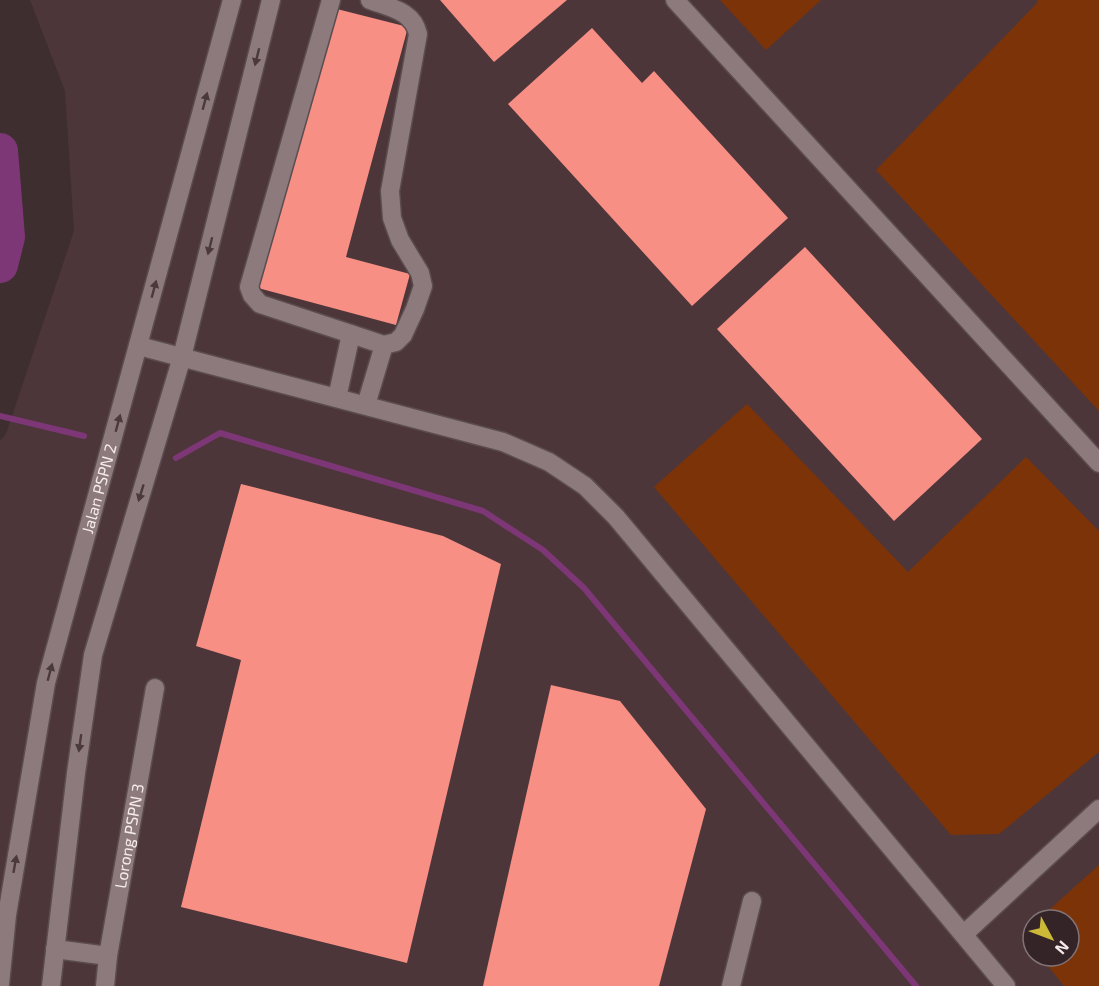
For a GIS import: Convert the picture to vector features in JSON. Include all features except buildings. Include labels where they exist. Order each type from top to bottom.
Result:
[{"type":"street","name":"Jalan PSPN 2","points":[[0,984],[7,915],[46,683],[232,0]]},
{"type":"street","points":[[51,986],[75,772],[93,655],[182,357],[271,0]]},
{"type":"street","points":[[331,0],[249,288],[260,304],[384,345],[396,342],[403,335],[423,286],[420,273],[400,240],[392,218],[390,191],[418,34],[416,23],[408,15],[370,0]]},
{"type":"street","points":[[675,0],[1099,463]]},
{"type":"street","points":[[337,398],[351,334]]},
{"type":"street","points":[[366,405],[384,345]]},
{"type":"street","points":[[139,346],[503,442],[549,462],[585,486],[616,517],[1006,986]]},
{"type":"street","name":"Lorong PSPN 3","points":[[105,986],[108,956],[155,688]]},
{"type":"street","points":[[964,934],[1099,809]]},
{"type":"street","points":[[730,986],[752,901]]},
{"type":"street","points":[[55,949],[108,956]]},
{"type":"shaded area","points":[[30,0],[1099,0],[1099,986],[0,986],[0,441],[6,434],[74,231],[65,91]]},
{"type":"shaded area","points":[[720,0],[821,0],[766,50]]},
{"type":"shaded area","points":[[1037,0],[1099,0],[1099,411],[876,170],[1038,2]]},
{"type":"shaded area","points":[[747,404],[908,572],[1026,457],[1099,531],[1099,752],[999,834],[951,835],[654,487]]},
{"type":"shaded area","points":[[1099,865],[1099,986],[1064,986],[1050,968],[1081,968],[1081,908],[1051,908]]},
{"type":"waterway","points":[[0,151],[7,237],[0,265]]},
{"type":"waterway","points":[[0,416],[84,436]]},
{"type":"waterway","points":[[176,458],[220,433],[483,511],[543,550],[584,588],[916,986]]}]
